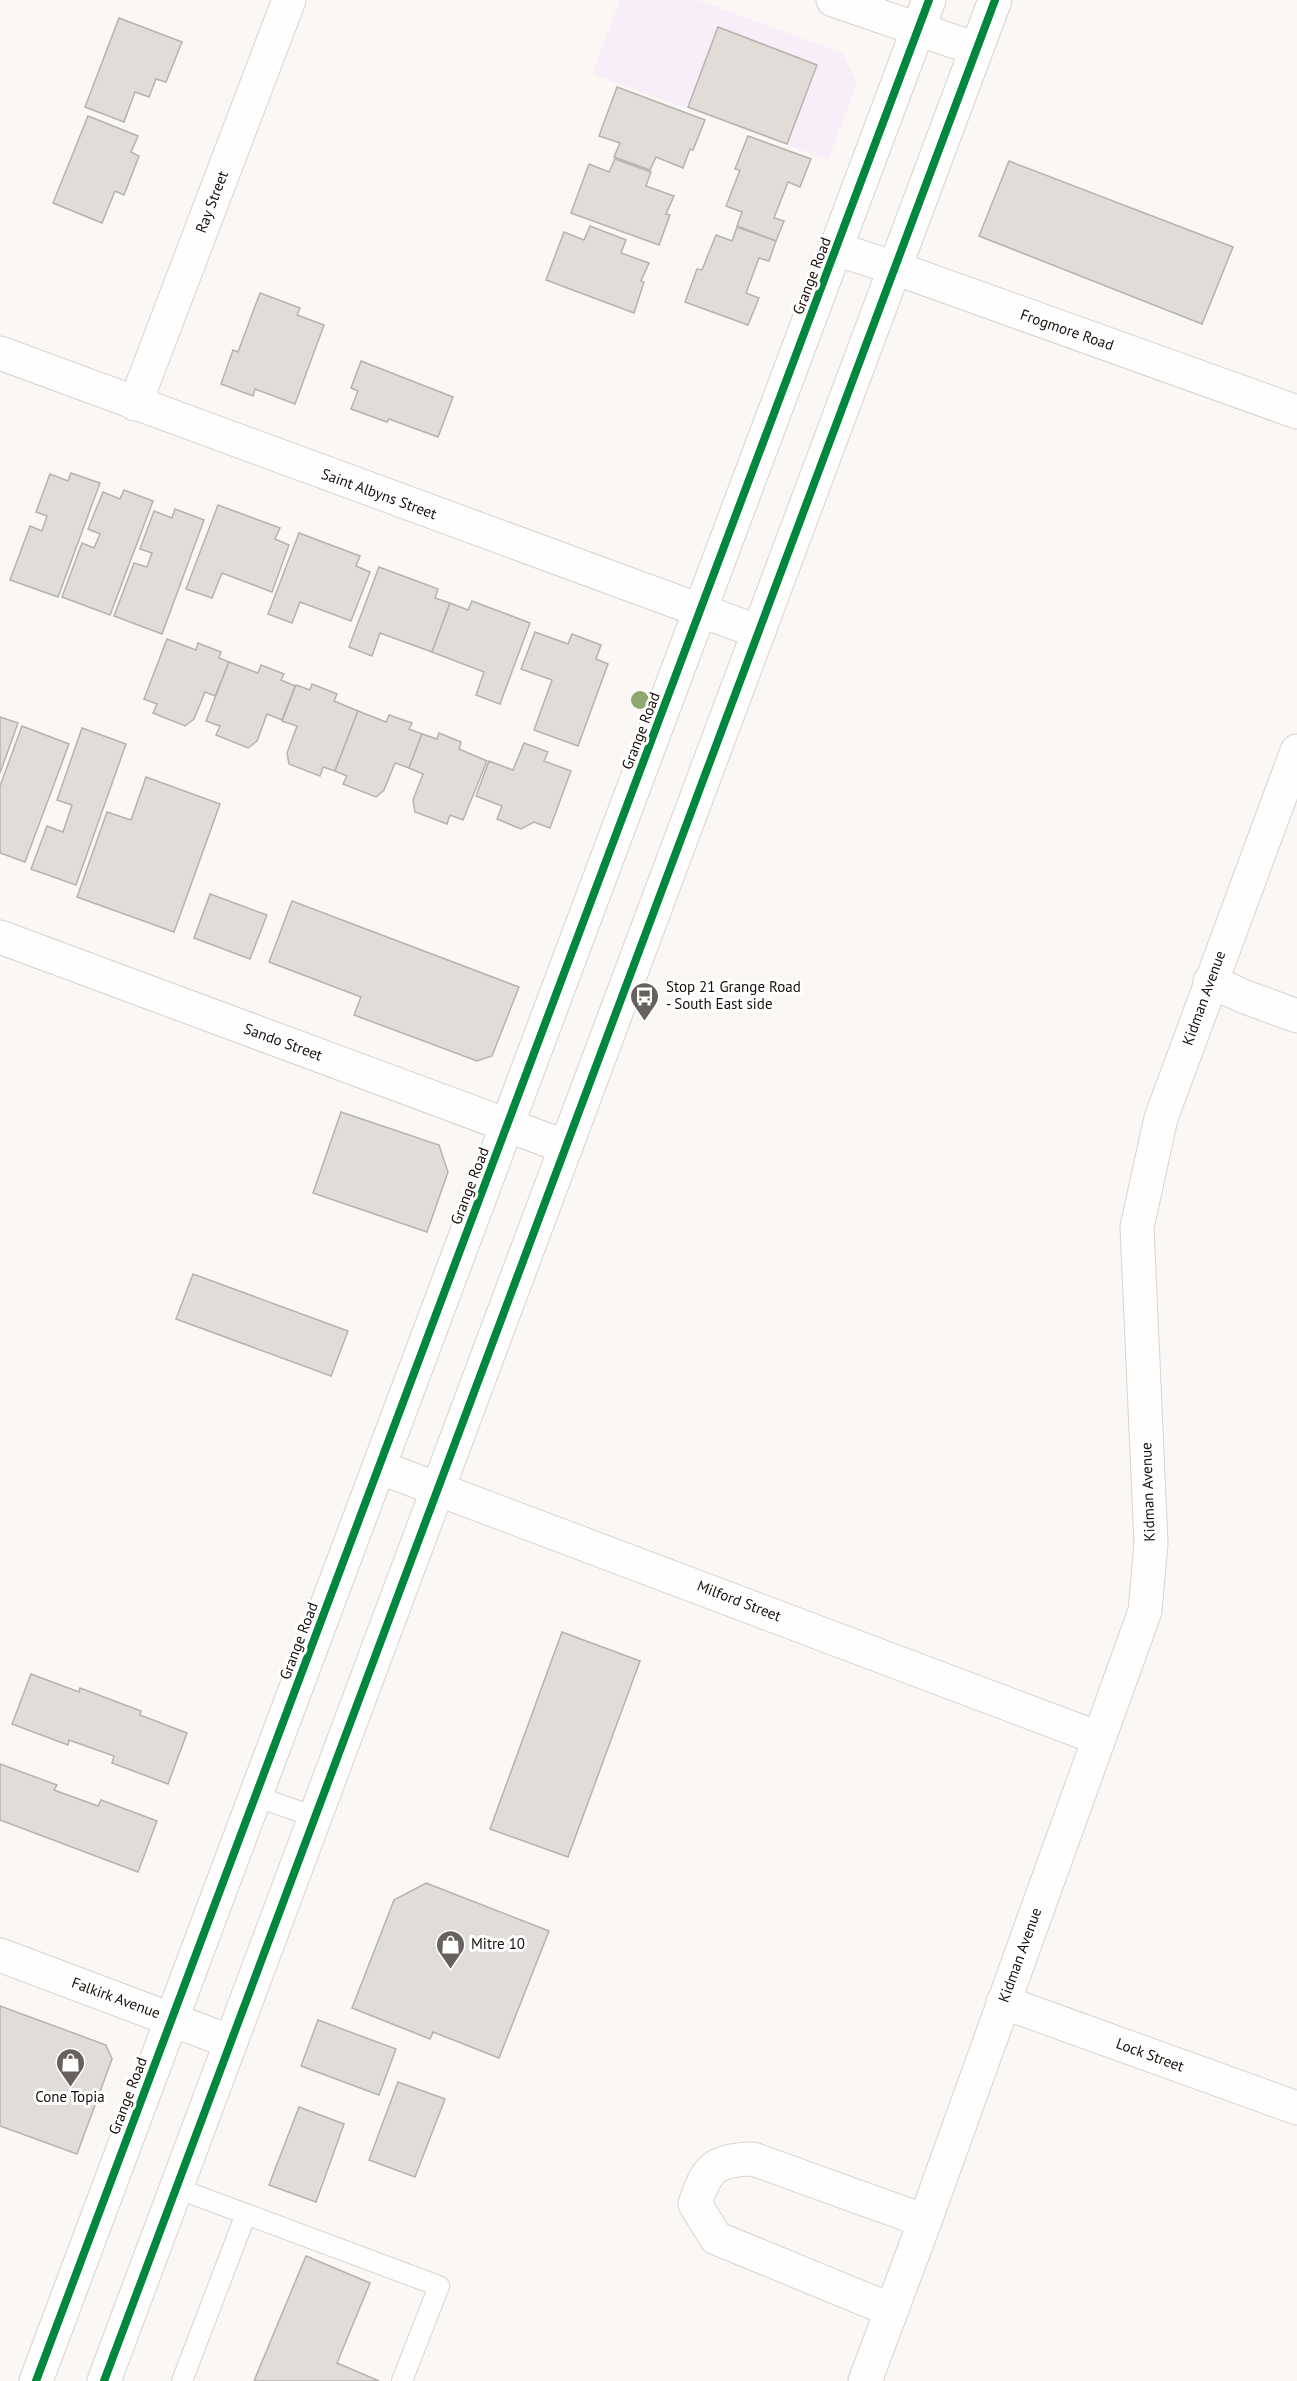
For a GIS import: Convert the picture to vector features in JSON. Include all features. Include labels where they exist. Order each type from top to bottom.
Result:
[{"type":"street","name":"Ray Street","points":[[135,404],[288,0]]},
{"type":"street","points":[[833,0],[976,50]]},
{"type":"street","name":"Grange Road","points":[[36,2381],[929,0]]},
{"type":"street","points":[[104,2381],[995,0]]},
{"type":"street","name":"Frogmore Road","points":[[836,249],[1297,412]]},
{"type":"street","name":"Saint Albyns Street","points":[[0,353],[759,632]]},
{"type":"street","name":"Kidman Avenue","points":[[865,2381],[1145,1611],[1151,1543],[1137,1227],[1161,1118],[1297,751]]},
{"type":"street","name":"Sando Street","points":[[1,941],[566,1147]]},
{"type":"street","points":[[1210,981],[1297,1016]]},
{"type":"street","name":"Milford Street","points":[[379,1467],[1098,1738]]},
{"type":"street","name":"Falkirk Avenue","points":[[0,1955],[231,2042]]},
{"type":"street","name":"Lock Street","points":[[1003,2002],[1297,2108]]},
{"type":"street","points":[[891,2310],[716,2238],[695,2204],[703,2178],[726,2160],[753,2159],[925,2221]]},
{"type":"lane","points":[[255,1796],[315,1817]]},
{"type":"lane","points":[[176,2188],[440,2286],[402,2381]]},
{"type":"lane","points":[[182,2381],[246,2214]]},
{"type":"shaded area","points":[[620,0],[698,0],[842,53],[857,83],[828,160],[592,74]]},
{"type":"building","points":[[119,18],[182,42],[166,82],[156,79],[149,97],[135,92],[124,122],[85,107]]},
{"type":"building","points":[[718,27],[817,65],[787,144],[688,107]]},
{"type":"building","points":[[617,87],[705,120],[683,168],[656,157],[650,170],[614,157],[620,143],[599,136]]},
{"type":"building","points":[[88,116],[138,136],[131,152],[139,156],[124,195],[115,191],[102,223],[53,203]]},
{"type":"building","points":[[748,136],[811,159],[800,187],[788,182],[774,218],[784,221],[776,241],[737,226],[742,212],[726,206],[740,170],[735,169]]},
{"type":"building","points":[[615,159],[651,172],[646,186],[674,196],[666,214],[670,215],[659,245],[571,213],[589,164],[609,172]]},
{"type":"building","points":[[1009,161],[1233,247],[1202,324],[979,236]]},
{"type":"building","points":[[590,226],[626,240],[621,253],[649,263],[641,281],[644,282],[634,313],[546,280],[564,232],[584,240]]},
{"type":"building","points":[[737,227],[776,241],[769,261],[759,258],[746,293],[759,298],[748,325],[685,302],[697,269],[702,270],[716,235],[732,241]]},
{"type":"building","points":[[260,293],[300,308],[297,315],[324,325],[295,404],[255,389],[253,396],[221,384],[233,350],[238,352]]},
{"type":"building","points":[[361,361],[453,397],[438,437],[389,419],[387,422],[351,409],[358,391],[351,388]]},
{"type":"building","points":[[71,473],[100,483],[58,597],[10,580],[30,526],[42,531],[47,516],[36,512],[50,474],[68,481]]},
{"type":"building","points":[[124,490],[153,501],[110,615],[62,597],[82,543],[94,548],[100,534],[88,529],[103,492],[120,499]]},
{"type":"building","points":[[218,505],[280,528],[275,539],[289,545],[272,592],[222,573],[212,598],[186,589]]},
{"type":"building","points":[[175,509],[204,520],[162,634],[114,616],[134,563],[147,567],[152,553],[140,549],[154,511],[172,518]]},
{"type":"building","points":[[299,533],[360,556],[356,566],[370,572],[351,621],[300,602],[292,623],[268,614]]},
{"type":"building","points":[[379,567],[438,589],[435,598],[450,603],[432,652],[380,633],[372,656],[349,647]]},
{"type":"building","points":[[472,601],[530,623],[500,704],[476,695],[484,672],[432,652],[450,603],[468,610]]},
{"type":"building","points":[[535,632],[568,644],[572,634],[601,645],[596,659],[608,664],[578,746],[534,730],[552,680],[521,669]]},
{"type":"building","points":[[167,639],[196,650],[198,643],[221,652],[219,658],[229,662],[215,696],[205,692],[194,719],[185,726],[153,713],[157,704],[144,699]]},
{"type":"building","points":[[229,662],[258,673],[261,665],[284,674],[281,680],[295,686],[282,720],[267,714],[257,741],[248,748],[216,735],[220,726],[206,721]]},
{"type":"building","points":[[312,684],[337,694],[334,701],[358,711],[335,771],[323,767],[320,776],[289,764],[287,753],[297,726],[282,721],[296,685],[310,690]]},
{"type":"building","points":[[358,711],[386,722],[389,715],[412,723],[409,729],[422,734],[409,768],[395,763],[384,790],[376,797],[343,784],[347,776],[335,771]]},
{"type":"building","points":[[0,717],[18,723],[0,773]]},
{"type":"building","points":[[22,726],[69,744],[25,862],[0,853],[0,786]]},
{"type":"building","points":[[82,728],[126,744],[76,885],[31,869],[47,826],[63,832],[72,805],[57,800]]},
{"type":"building","points":[[439,733],[461,742],[459,749],[487,761],[463,820],[450,815],[447,824],[415,812],[413,800],[423,774],[409,768],[422,734],[437,739]]},
{"type":"building","points":[[524,743],[548,752],[544,761],[571,771],[550,828],[534,822],[521,829],[497,819],[502,806],[476,796],[489,761],[513,770]]},
{"type":"building","points":[[146,777],[220,804],[174,932],[77,897],[107,812],[131,820]]},
{"type":"building","points":[[210,894],[267,915],[250,959],[194,938]]},
{"type":"building","points":[[292,901],[519,987],[492,1056],[477,1061],[354,1015],[361,997],[269,962]]},
{"type":"building","points":[[341,1112],[439,1145],[448,1172],[427,1232],[313,1193]]},
{"type":"building","points":[[193,1274],[348,1331],[331,1376],[176,1319]]},
{"type":"building","points":[[562,1632],[640,1661],[568,1857],[490,1829]]},
{"type":"building","points":[[31,1674],[79,1692],[80,1688],[141,1711],[140,1715],[187,1733],[168,1784],[112,1763],[114,1756],[69,1740],[68,1745],[12,1724]]},
{"type":"building","points":[[0,1764],[57,1785],[54,1790],[98,1806],[101,1800],[157,1821],[138,1872],[0,1820]]},
{"type":"building","name":"Mitre 10","points":[[426,1883],[549,1931],[499,2058],[433,2032],[430,2039],[352,2008],[394,1900]]},
{"type":"building","points":[[0,2006],[106,2045],[112,2059],[77,2154],[0,2126]]},
{"type":"building","points":[[318,2020],[396,2049],[379,2095],[301,2066]]},
{"type":"building","points":[[398,2082],[445,2099],[415,2177],[369,2160]]},
{"type":"building","points":[[299,2107],[344,2124],[316,2202],[269,2185]]},
{"type":"building","points":[[306,2256],[370,2283],[337,2363],[379,2381],[254,2381]]},
{"type":"cycle path","points":[[36,2381],[929,0]]},
{"type":"cycle path","points":[[104,2381],[995,0]]},
{"type":"place","name":"Stop 21 Grange Road - South East side","points":[[645,1022]]},
{"type":"place","name":"Mitre 10","points":[[450,1970]]},
{"type":"place","name":"Cone Topia","points":[[70,2088]]}]
